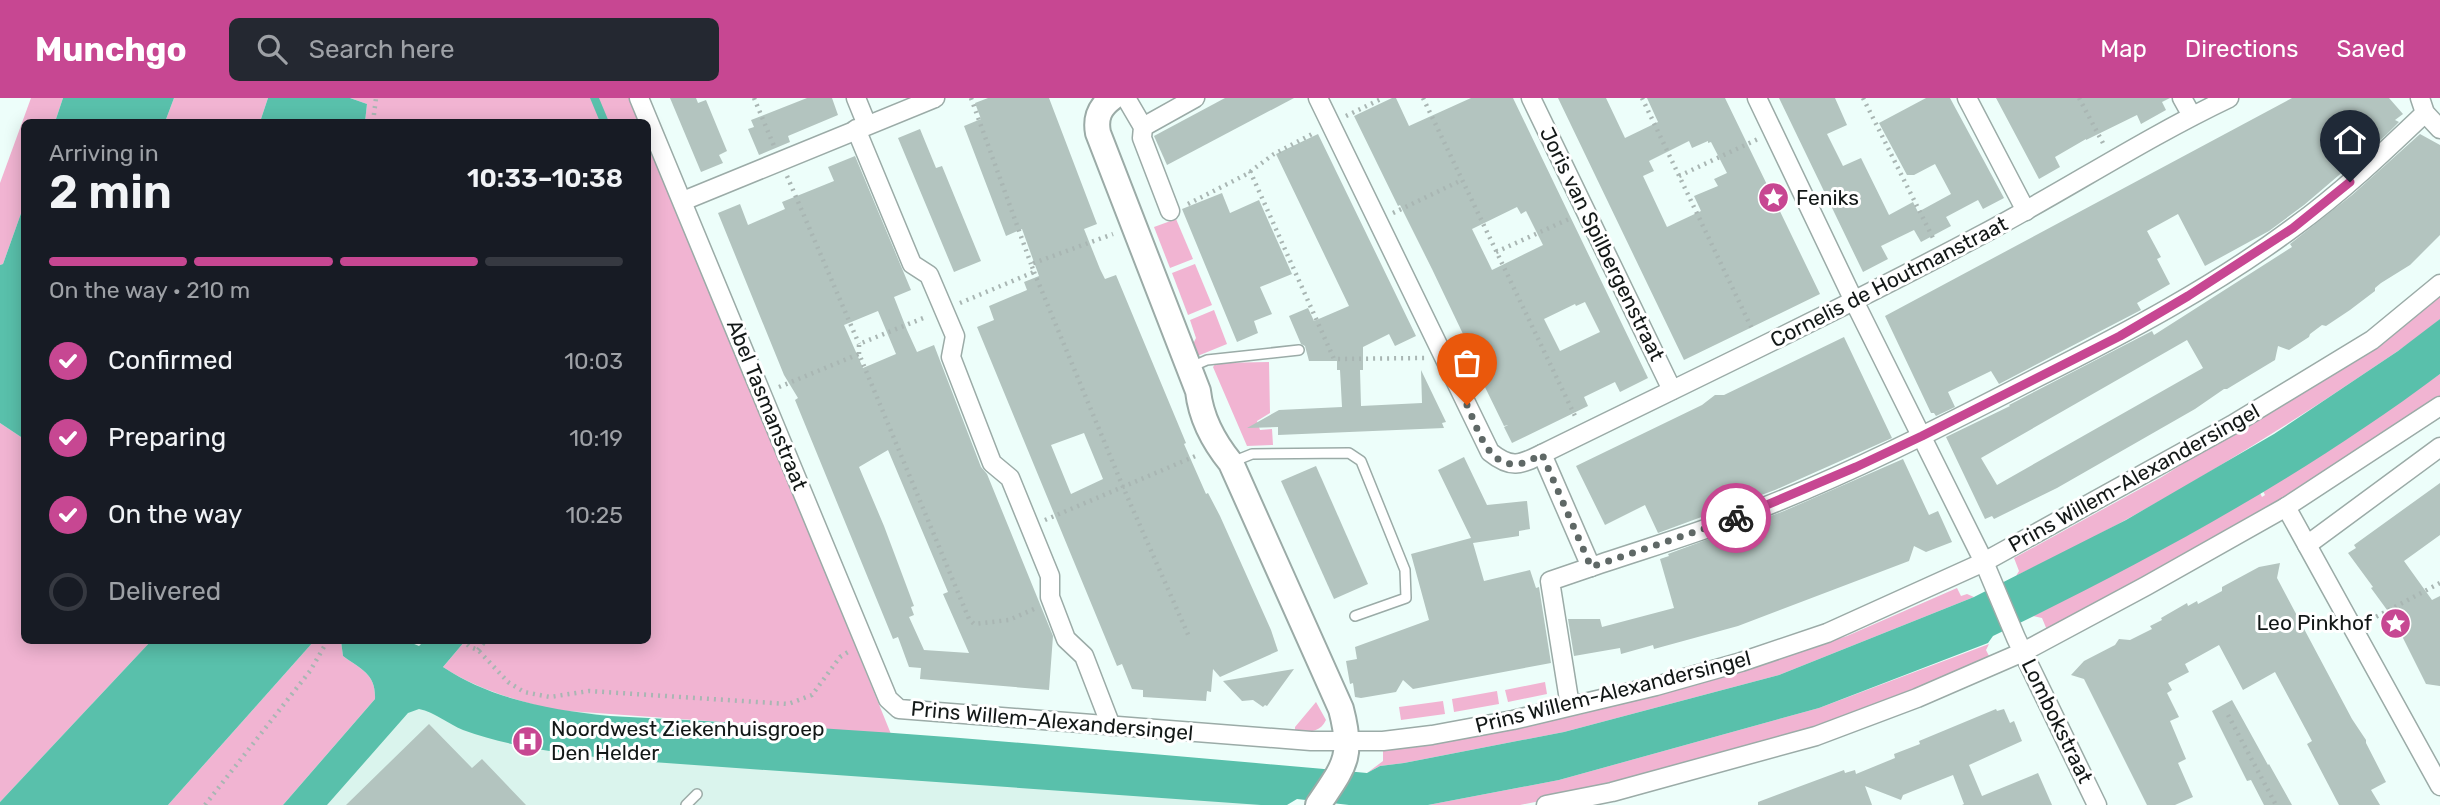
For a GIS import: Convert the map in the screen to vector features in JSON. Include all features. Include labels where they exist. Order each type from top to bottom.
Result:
[{"type":"street","name":"Abel Tasmanstraat","points":[[639,98],[648,119]]},
{"type":"street","points":[[856,98],[862,127],[912,264],[929,275],[955,336],[951,358],[992,463],[1010,478],[1051,576],[1051,601],[1066,639],[1084,656],[1111,726]]},
{"type":"street","points":[[683,201],[935,98]]},
{"type":"street","points":[[1126,98],[1143,127],[1142,138],[1170,211]]},
{"type":"street","points":[[1143,127],[1195,98]]},
{"type":"street","name":"Cornelis de Houtmanstraat","points":[[1318,98],[1490,453],[1500,461],[1515,465],[1761,348],[1942,256],[2229,98]]},
{"type":"street","name":"Joris van Spilbergenstraat","points":[[1531,98],[1672,390]]},
{"type":"street","points":[[1757,98],[1984,562],[2019,645]]},
{"type":"street","points":[[1967,98],[2026,211]]},
{"type":"street","points":[[2182,98],[2192,116]]},
{"type":"street","points":[[1101,101],[1098,133],[1198,391],[1216,411],[1230,450],[1225,455],[1341,709],[1347,741],[1344,766],[1318,805]]},
{"type":"street","points":[[1570,706],[1550,581],[1741,516],[1856,467],[2120,336],[2200,289],[2293,228],[2369,166],[2422,105],[2440,129]]},
{"type":"street","name":"Abel Tasmanstraat","points":[[651,126],[888,699],[899,709]]},
{"type":"street","name":"Prins Willem-Alexandersingel","points":[[899,709],[1311,741],[1383,741],[1432,735],[1656,686],[1741,662],[1827,633],[1984,562],[2255,411],[2372,340],[2440,284]]},
{"type":"street","points":[[1546,805],[1614,799],[1816,736],[1917,698],[2019,645],[2146,586],[2286,507],[2440,405]]},
{"type":"street","points":[[2307,545],[2440,447]]},
{"type":"street","points":[[1542,454],[1591,567]]},
{"type":"street","points":[[2286,507],[2440,786]]},
{"type":"street","name":"Lombokstraat","points":[[2019,645],[2097,805]]},
{"type":"lane","points":[[1189,368],[1207,360],[1299,350]]},
{"type":"lane","points":[[1225,455],[1349,453],[1361,461],[1405,570],[1406,598],[1355,616]]},
{"type":"lane","points":[[686,805],[697,794]]},
{"type":"path","points":[[373,119],[376,98]]},
{"type":"path","points":[[754,98],[859,344],[859,354],[969,619],[974,624],[1009,620],[1051,601]]},
{"type":"path","points":[[971,98],[1034,272],[1123,487],[1190,639]]},
{"type":"path","points":[[1170,211],[1220,189],[1250,172],[1274,153],[1383,98]]},
{"type":"path","points":[[1423,98],[1583,434]]},
{"type":"path","points":[[1642,98],[1761,348]]},
{"type":"path","points":[[1863,98],[1942,256]]},
{"type":"path","points":[[2079,98],[2113,161]]},
{"type":"path","points":[[1679,176],[1773,132]]},
{"type":"path","points":[[1250,172],[1334,359],[1444,358]]},
{"type":"path","points":[[1378,220],[1462,180]]},
{"type":"path","points":[[1496,252],[1586,211]]},
{"type":"path","points":[[1031,264],[1115,233],[1112,227],[1131,219]]},
{"type":"path","points":[[859,344],[1034,272]]},
{"type":"path","points":[[763,396],[859,354]]},
{"type":"path","points":[[1030,526],[1123,487],[1225,455]]},
{"type":"path","points":[[2353,629],[2440,583]]},
{"type":"path","points":[[466,644],[478,650],[509,682],[524,692],[550,697],[589,691],[789,704],[812,695],[840,657],[864,641]]},
{"type":"path","points":[[205,805],[310,671],[327,644]]},
{"type":"path","points":[[478,650],[483,644]]},
{"type":"path","points":[[2228,715],[2276,805]]},
{"type":"shaded area","points":[[31,98],[63,98],[56,119],[23,119]]},
{"type":"shaded area","points":[[63,98],[174,98],[166,119],[56,119]]},
{"type":"shaded area","points":[[174,98],[268,98],[261,119],[166,119]]},
{"type":"shaded area","points":[[268,98],[350,98],[367,104],[365,119],[261,119]]},
{"type":"shaded area","points":[[350,98],[631,98],[641,119],[365,119],[367,104]]},
{"type":"shaded area","points":[[590,98],[599,98],[608,119],[599,119]]},
{"type":"shaded area","points":[[21,125],[21,213],[3,264],[0,265],[0,183]]},
{"type":"shaded area","points":[[651,143],[891,734],[554,710],[482,688],[443,667],[462,644],[651,644]]},
{"type":"shaded area","points":[[21,213],[21,437],[0,423],[0,265],[3,264]]},
{"type":"shaded area","points":[[1176,219],[1193,259],[1170,268],[1154,227]]},
{"type":"shaded area","points":[[1195,264],[1212,305],[1188,315],[1172,273]]},
{"type":"shaded area","points":[[2440,295],[2440,319],[2424,333],[2326,399],[2174,493],[2016,576],[2019,571],[2014,558],[2160,478],[2359,355]]},
{"type":"shaded area","points":[[1214,310],[1227,344],[1195,357],[1192,346],[1196,338],[1190,320]]},
{"type":"shaded area","points":[[2440,319],[2440,374],[2387,412],[2222,516],[2109,578],[1993,636],[1988,643],[1819,708],[1559,780],[1428,805],[1349,805],[1297,799],[1287,805],[1261,805],[624,760],[523,746],[463,730],[419,709],[408,713],[327,805],[283,805],[375,699],[370,678],[343,656],[341,644],[462,644],[443,667],[482,688],[524,702],[588,714],[989,740],[1367,773],[1380,766],[1564,732],[1779,675],[1974,597],[2126,520],[2274,434],[2398,351]]},
{"type":"shaded area","points":[[1269,362],[1270,413],[1257,421],[1260,430],[1272,429],[1273,445],[1247,446],[1213,367],[1216,363]]},
{"type":"shaded area","points":[[2440,374],[2440,396],[2369,447],[2256,518],[2047,630],[2042,618],[2033,616],[2190,534],[2260,493],[2262,497],[2265,495],[2263,491],[2336,446]]},
{"type":"shaded area","points":[[0,423],[21,437],[21,644],[148,644],[0,802]]},
{"type":"shaded area","points":[[1957,588],[1961,596],[1967,594],[1974,597],[1779,675],[1564,732],[1380,766],[1367,773],[1383,761],[1383,750],[1582,714],[1706,681],[1847,636]]},
{"type":"shaded area","points":[[148,644],[311,644],[168,805],[0,805]]},
{"type":"shaded area","points":[[311,644],[341,644],[343,656],[370,678],[375,699],[283,805],[168,805]]},
{"type":"shaded area","points":[[1989,644],[1986,650],[1990,658],[1816,728],[1590,791],[1520,805],[1428,805],[1559,780],[1819,708]]},
{"type":"shaded area","points":[[1545,682],[1547,694],[1508,702],[1505,690]]},
{"type":"shaded area","name":"Noordwest Ziekenhuisgroep Den Helder","points":[[410,689],[1283,805],[309,805]]},
{"type":"shaded area","points":[[1497,691],[1499,704],[1454,712],[1452,699]]},
{"type":"shaded area","points":[[1443,701],[1445,714],[1401,720],[1399,707]]},
{"type":"shaded area","points":[[1316,702],[1326,720],[1313,731],[1295,732],[1295,727]]},
{"type":"building","points":[[670,98],[696,98],[698,103],[706,100],[727,151],[719,155],[723,163],[701,172]]},
{"type":"building","points":[[807,98],[832,98],[838,115],[788,136],[790,142],[759,155],[748,129],[754,127],[751,120]]},
{"type":"building","points":[[988,98],[1049,98],[1097,224],[1084,229],[1100,269],[1105,279],[1116,275],[1186,443],[1184,444],[1206,494],[1208,493],[1220,516],[1271,630],[1278,651],[1220,677],[1213,669],[1211,692],[1207,691],[1206,701],[1143,697],[1143,690],[1132,689],[1122,664],[1117,666],[977,327],[994,320],[989,306],[1027,290],[1024,282],[1039,276],[1022,229],[1006,236],[964,126],[981,119],[975,103]],"holes":[[[1084,433],[1103,479],[1071,494],[1051,445]]]},
{"type":"building","points":[[1225,98],[1294,98],[1167,165],[1154,136]]},
{"type":"building","points":[[1396,98],[1409,126],[1471,98],[1513,98],[1648,378],[1620,392],[1615,382],[1584,397],[1588,406],[1512,443],[1504,427],[1508,425],[1504,426],[1460,336],[1463,334],[1432,269],[1354,116]],"holes":[[[1517,207],[1521,214],[1526,211],[1543,245],[1492,270],[1472,229]],[[1585,302],[1600,332],[1560,351],[1544,319]]]},
{"type":"building","points":[[1558,98],[1606,98],[1625,138],[1658,122],[1647,98],[1725,98],[1820,294],[1684,360]],"holes":[[[1689,141],[1692,148],[1711,142],[1727,173],[1714,179],[1718,186],[1694,196],[1701,211],[1667,227],[1643,176],[1654,171],[1649,161]]]},
{"type":"building","points":[[1779,98],[1835,98],[1847,125],[1827,134],[1843,166],[1861,158],[1889,215],[1913,202],[1918,212],[1951,194],[1935,164],[1914,175],[1907,175],[1879,123],[1926,98],[1950,98],[2004,198],[1983,209],[1978,200],[1946,217],[1951,226],[1921,242],[1914,230],[1881,246],[1888,259],[1863,272]]},
{"type":"building","points":[[1996,98],[2170,98],[2162,102],[2166,110],[2141,124],[2137,115],[2055,157],[2060,167],[2039,179]]},
{"type":"building","points":[[2292,98],[2389,98],[2403,114],[2395,120],[2399,122],[2386,135],[2304,205],[2269,231],[2205,266],[2178,214],[2147,231],[2161,257],[2157,259],[2170,284],[2137,303],[2141,310],[1999,384],[1991,371],[1948,392],[1955,407],[1936,416],[1931,413],[1885,316]]},
{"type":"building","points":[[920,129],[936,168],[942,166],[981,261],[954,272],[898,138]]},
{"type":"building","points":[[1318,134],[1416,336],[1395,346],[1389,334],[1363,347],[1363,370],[1360,370],[1361,406],[1422,403],[1421,370],[1446,422],[1442,423],[1444,428],[1278,435],[1278,427],[1247,428],[1279,410],[1342,407],[1337,361],[1309,361],[1305,346],[1301,344],[1289,316],[1308,308],[1314,321],[1349,306],[1276,154]]},
{"type":"building","points":[[2420,134],[2440,145],[2440,235],[2410,265],[2381,283],[2350,310],[2326,326],[2322,325],[2289,350],[2278,346],[2275,360],[2195,409],[2057,488],[1994,519],[1992,516],[1985,519],[1946,437],[2152,331],[2154,335],[2292,247],[2290,244],[2352,195]],"holes":[[[2187,340],[2203,368],[1997,485],[1981,458]]]},
{"type":"building","points":[[855,156],[911,290],[894,297],[907,330],[917,352],[934,345],[981,467],[987,474],[1053,636],[1049,690],[920,679],[921,668],[909,667],[898,637],[893,639],[795,400],[798,398],[784,375],[718,213],[740,204],[748,225],[785,209],[782,202],[834,181],[828,167]],"holes":[[[878,311],[896,354],[863,368],[844,325]],[[888,450],[948,592],[943,594],[969,653],[924,650],[909,617],[914,615],[911,607],[914,606],[859,467]]]},
{"type":"building","points":[[1222,193],[1230,213],[1259,200],[1292,274],[1260,287],[1272,314],[1254,321],[1258,333],[1237,342],[1182,209]]},
{"type":"building","points":[[1844,337],[1892,438],[1775,490],[1658,533],[1645,505],[1605,525],[1576,466],[1702,405],[1715,395],[1724,395]]},
{"type":"building","points":[[1464,457],[1487,505],[1527,501],[1530,529],[1519,531],[1519,536],[1473,543],[1484,581],[1530,570],[1536,588],[1539,587],[1551,663],[1413,689],[1403,680],[1396,692],[1355,697],[1346,661],[1357,659],[1355,647],[1429,620],[1411,554],[1471,538],[1438,470]]},
{"type":"building","points":[[1903,459],[1929,515],[1938,511],[1952,542],[1926,552],[1914,546],[1909,561],[1738,626],[1654,649],[1653,645],[1621,654],[1620,648],[1574,656],[1568,619],[1600,619],[1602,627],[1674,608],[1660,559],[1669,556],[1668,554],[1784,511]]},
{"type":"building","points":[[1316,466],[1368,584],[1334,599],[1281,481]]},
{"type":"building","points":[[2440,483],[2440,535],[2404,561],[2432,600],[2440,596],[2440,686],[2426,684],[2398,628],[2395,629],[2388,617],[2390,614],[2348,553],[2356,548],[2354,545]]},
{"type":"building","points":[[2280,563],[2277,578],[2352,719],[2366,740],[2386,782],[2371,790],[2380,805],[2339,805],[2307,744],[2312,741],[2275,672],[2243,690],[2219,645],[2185,664],[2189,672],[2168,683],[2172,690],[2167,693],[2179,717],[2170,721],[2186,759],[2178,763],[2193,797],[2175,805],[2147,805],[2084,679],[2071,675],[2084,661],[2115,645],[2119,639],[2130,640],[2152,629],[2150,626],[2187,603],[2188,606],[2197,601],[2198,604],[2259,567]]},
{"type":"building","points":[[1294,669],[1267,706],[1263,707],[1253,700],[1242,701],[1223,681]]},
{"type":"building","points":[[2232,700],[2292,805],[2264,805],[2251,780],[2247,781],[2212,711]]},
{"type":"building","points":[[1996,709],[2004,709],[2010,723],[2014,721],[2022,741],[1969,765],[1982,796],[2038,773],[2052,805],[1962,805],[1964,804],[1953,775],[1903,795],[1901,800],[1865,786],[1872,805],[1758,805],[1758,802],[1844,770],[1845,773],[1855,770],[1856,774],[1895,758],[1894,754],[1920,744],[1919,741]]},
{"type":"building","points":[[429,724],[472,768],[482,759],[526,805],[346,805]]},
{"type":"way so far","points":[[1467,405],[1490,453],[1500,461],[1515,465],[1542,454],[1591,567],[1736,518]]},
{"type":"place","name":"Feniks","points":[[1773,198]]},
{"type":"place","name":"Leo Pinkhof","points":[[2395,623]]},
{"type":"place","name":"Noordwest Ziekenhuisgroep Den Helder","points":[[528,741]]},
{"type":"route","points":[[1736,518],[1922,436],[2120,336],[2293,228],[2350,182]]}]
